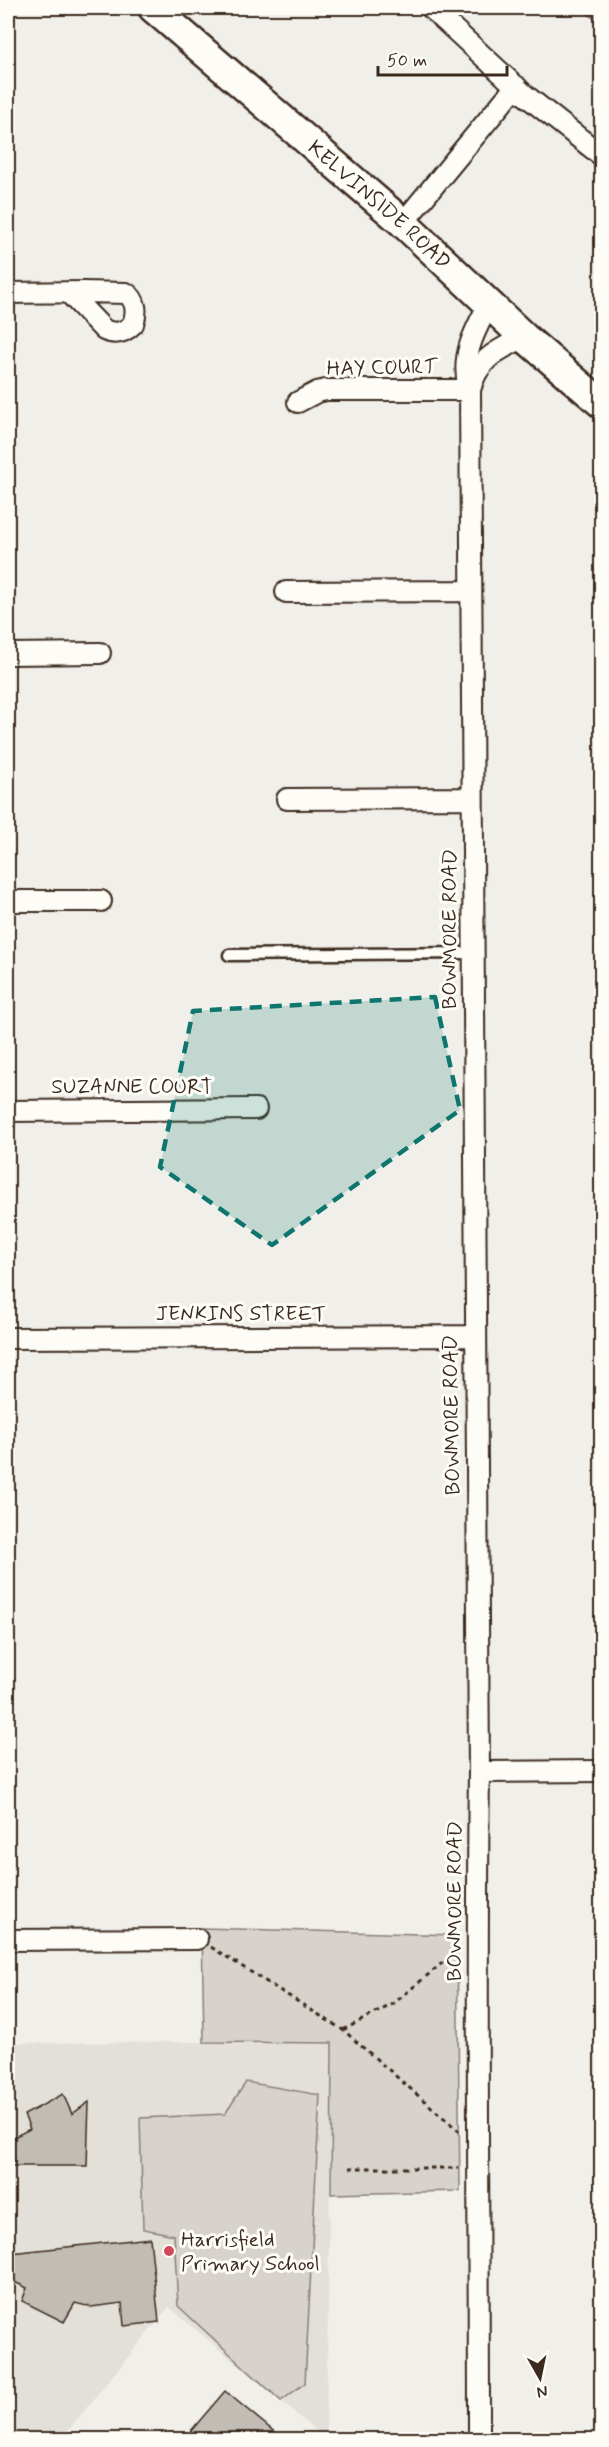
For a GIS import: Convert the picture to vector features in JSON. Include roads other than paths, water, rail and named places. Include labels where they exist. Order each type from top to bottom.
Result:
[{"type":"street","name":"KELVINSIDE ROAD","points":[[153,8],[403,223],[524,337],[602,404]]},
{"type":"street","points":[[431,8],[516,86],[602,156]]},
{"type":"street","points":[[403,223],[516,86]]},
{"type":"street","points":[[8,293],[69,293]]},
{"type":"street","name":"BOWMORE ROAD","points":[[470,390],[466,378],[467,354],[489,304]]},
{"type":"street","name":"BOWMORE ROAD","points":[[479,2439],[477,1934],[479,1772],[474,1336],[470,390],[474,377],[487,358],[524,337]]},
{"type":"street","name":"HAY COURT","points":[[298,402],[326,390],[470,390]]},
{"type":"street","points":[[286,592],[471,591]]},
{"type":"street","points":[[8,654],[100,653]]},
{"type":"street","points":[[287,799],[472,798]]},
{"type":"street","points":[[8,901],[101,901]]},
{"type":"street","name":"SUZANNE COURT","points":[[8,1111],[256,1109]]},
{"type":"street","name":"JENKINS STREET","points":[[8,1338],[474,1336]]},
{"type":"street","points":[[479,1772],[602,1771]]},
{"type":"street","points":[[8,1940],[197,1938]]},
{"type":"lane","points":[[229,955],[473,953]]},
{"type":"place","name":"Harrisfield Primary School","points":[[169,2251]]}]
